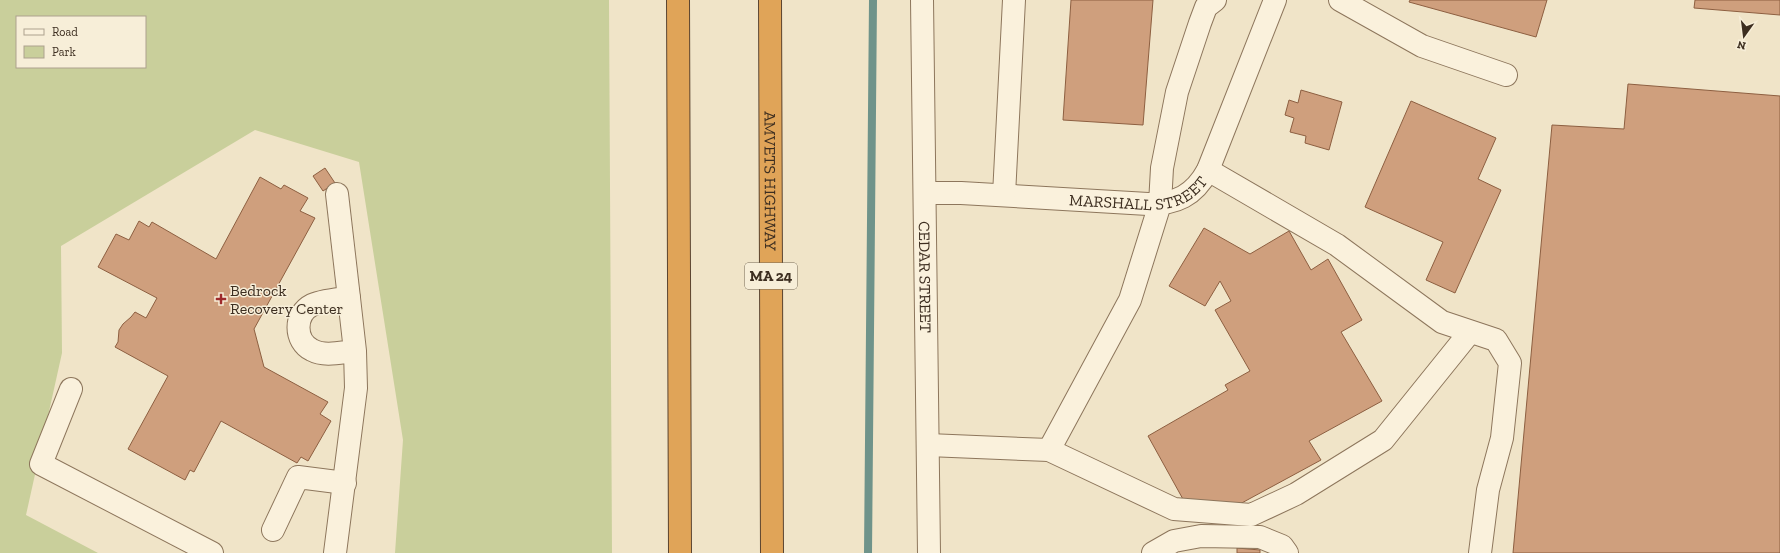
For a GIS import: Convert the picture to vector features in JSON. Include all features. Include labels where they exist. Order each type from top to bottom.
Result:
[{"type":"highway","points":[[678,0],[680,553]]},
{"type":"highway","name":"AMVETS HIGHWAY","points":[[770,0],[772,553]]},
{"type":"street","name":"CEDAR STREET","points":[[922,0],[929,553]]},
{"type":"street","points":[[1004,195],[1014,0]]},
{"type":"street","points":[[1049,450],[1130,300],[1160,204],[1162,168],[1177,92],[1206,8],[1215,0]]},
{"type":"street","name":"MARSHALL STREET","points":[[925,193],[1004,195],[1160,204],[1172,202],[1194,190],[1202,182],[1208,170],[1276,0]]},
{"type":"street","points":[[1340,0],[1422,46],[1506,75]]},
{"type":"street","points":[[1208,170],[1337,245],[1442,322],[1496,340],[1510,363],[1502,438],[1488,490],[1480,553]]},
{"type":"street","points":[[335,553],[355,407],[356,370],[337,194]]},
{"type":"street","points":[[349,298],[320,302],[311,305],[305,310],[300,318],[298,327],[304,344],[311,350],[320,353],[355,350]]},
{"type":"street","points":[[928,445],[1049,450],[1174,509],[1251,515],[1296,494],[1383,440],[1470,332]]},
{"type":"street","points":[[71,389],[41,464],[212,553]]},
{"type":"street","points":[[273,530],[298,478],[345,482]]},
{"type":"street","points":[[1153,553],[1174,541],[1201,536],[1260,536],[1282,546],[1287,553]]},
{"type":"green space","points":[[0,0],[609,0],[612,553],[395,553],[403,440],[359,162],[255,130],[61,246],[62,353],[26,515],[98,553],[0,553]]},
{"type":"building","points":[[1071,0],[1153,0],[1143,125],[1063,120]]},
{"type":"building","points":[[1410,0],[1547,0],[1536,37],[1409,2]]},
{"type":"building","points":[[1695,0],[1780,0],[1780,15],[1694,8]]},
{"type":"building","points":[[1628,84],[1780,96],[1780,553],[1513,553],[1552,125],[1624,129]]},
{"type":"building","points":[[1301,90],[1342,102],[1329,150],[1305,143],[1306,136],[1290,132],[1294,118],[1285,115],[1289,100],[1298,103]]},
{"type":"building","points":[[1411,101],[1496,138],[1478,179],[1501,190],[1455,293],[1426,280],[1443,242],[1365,207]]},
{"type":"building","points":[[325,168],[335,183],[323,191],[313,176]]},
{"type":"building","points":[[260,177],[281,189],[284,185],[308,198],[300,211],[315,218],[254,329],[264,367],[328,402],[320,414],[331,421],[308,461],[301,457],[297,463],[221,421],[194,472],[190,470],[185,480],[128,449],[168,376],[115,347],[118,342],[119,330],[123,324],[135,312],[146,318],[157,298],[98,267],[116,234],[129,240],[139,221],[149,227],[152,222],[216,259]]},
{"type":"building","points":[[1204,228],[1250,254],[1289,231],[1311,270],[1328,259],[1362,320],[1341,332],[1382,401],[1309,441],[1321,460],[1238,505],[1184,501],[1148,436],[1228,390],[1225,385],[1250,371],[1215,310],[1231,301],[1220,281],[1205,306],[1169,286]]},
{"type":"building","points":[[1237,548],[1260,550],[1260,553],[1237,553]]},
{"type":"waterway","points":[[868,553],[873,0]]},
{"type":"place","name":"Bedrock Recovery Center","points":[[221,299]]}]
